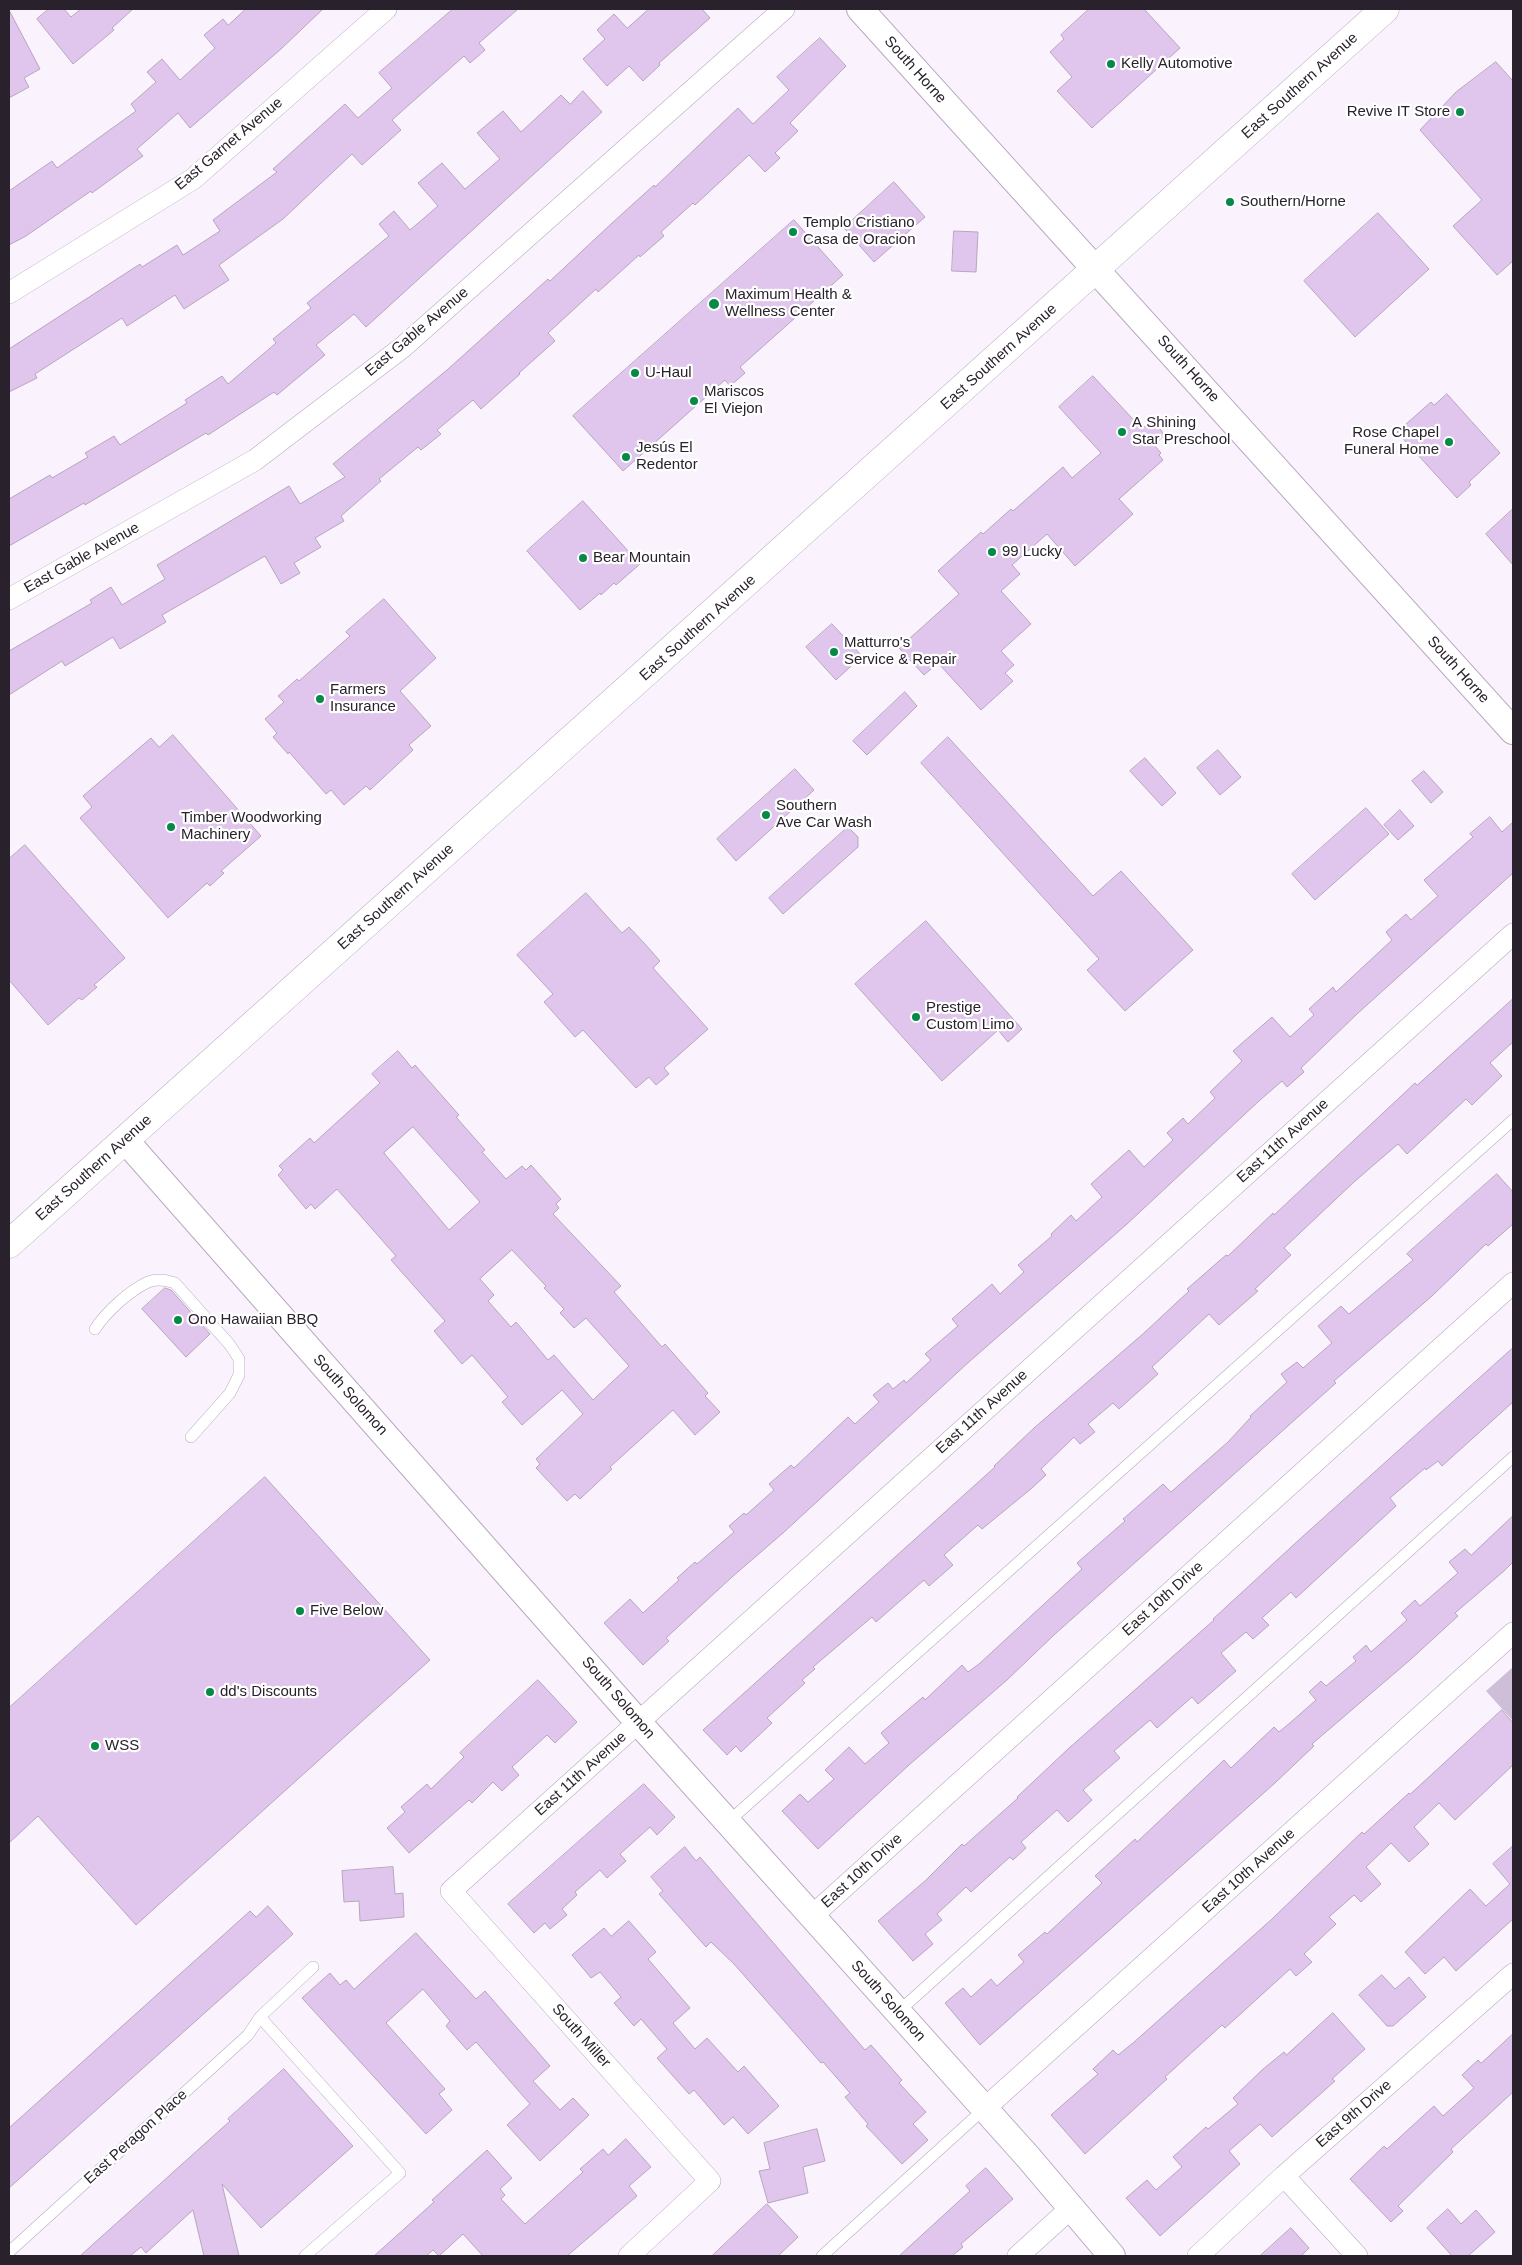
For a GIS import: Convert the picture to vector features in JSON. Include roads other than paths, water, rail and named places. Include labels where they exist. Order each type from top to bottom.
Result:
[{"type":"main road","name":"East Southern Avenue","points":[[9,1244],[1385,9]]},
{"type":"street","name":"East Garnet Avenue","points":[[9,293],[193,179],[386,9]]},
{"type":"street","name":"East Gable Avenue","points":[[9,599],[255,460],[403,347],[784,9]]},
{"type":"street","name":"South Horne","points":[[860,9],[1097,268],[1513,731]]},
{"type":"street","name":"East 11th Avenue","points":[[451,1891],[1513,934]]},
{"type":"street","name":"South Solomon","points":[[125,1140],[638,1722],[984,2109],[1112,2256]]},
{"type":"street","name":"East 10th Drive","points":[[812,1916],[1513,1283]]},
{"type":"street","name":"East 10th Avenue","points":[[984,2109],[1513,1634]]},
{"type":"street","name":"South Miller","points":[[451,1891],[710,2182],[628,2256]]},
{"type":"street","name":"East 9th Drive","points":[[1198,2256],[1284,2176],[1513,1974]]},
{"type":"street","points":[[1284,2176],[1357,2256]]},
{"type":"street","points":[[1018,2256],[1071,2208]]},
{"type":"lane","points":[[728,1822],[1513,1120]]},
{"type":"lane","points":[[95,1329],[106,1314],[148,1282],[162,1279],[175,1283],[230,1345],[239,1359],[239,1375],[230,1393],[191,1437]]},
{"type":"lane","points":[[898,2012],[1513,1457]]},
{"type":"lane","name":"East Peragon Place","points":[[9,2252],[248,2035],[260,2017],[313,1967]]},
{"type":"lane","points":[[260,2017],[400,2173],[305,2256]]},
{"type":"lane","points":[[822,2256],[984,2109]]},
{"type":"place","name":"Kelly Automotive","points":[[1111,64]]},
{"type":"place","name":"Revive IT Store","points":[[1460,112]]},
{"type":"place","name":"Southern/Horne","points":[[1230,202]]},
{"type":"place","name":"Templo Cristiano Casa de Oracion","points":[[793,232]]},
{"type":"place","name":"Maximum Health & Wellness Center","points":[[714,304]]},
{"type":"place","name":"U-Haul","points":[[635,373]]},
{"type":"place","name":"Mariscos El Viejon","points":[[694,401]]},
{"type":"place","name":"A Shining Star Preschool","points":[[1122,432]]},
{"type":"place","name":"Rose Chapel Funeral Home","points":[[1449,442]]},
{"type":"place","name":"Jesús El Redentor","points":[[626,457]]},
{"type":"place","name":"99 Lucky","points":[[992,552]]},
{"type":"place","name":"Bear Mountain","points":[[583,558]]},
{"type":"place","name":"Matturro's Service & Repair","points":[[834,652]]},
{"type":"place","name":"Farmers Insurance","points":[[320,699]]},
{"type":"place","name":"Southern Ave Car Wash","points":[[766,815]]},
{"type":"place","name":"Timber Woodworking Machinery","points":[[171,827]]},
{"type":"place","name":"Prestige Custom Limo","points":[[916,1017]]},
{"type":"place","name":"Ono Hawaiian BBQ","points":[[178,1320]]},
{"type":"place","name":"Five Below","points":[[300,1611]]},
{"type":"place","name":"dd's Discounts","points":[[210,1692]]},
{"type":"place","name":"WSS","points":[[95,1746]]}]
